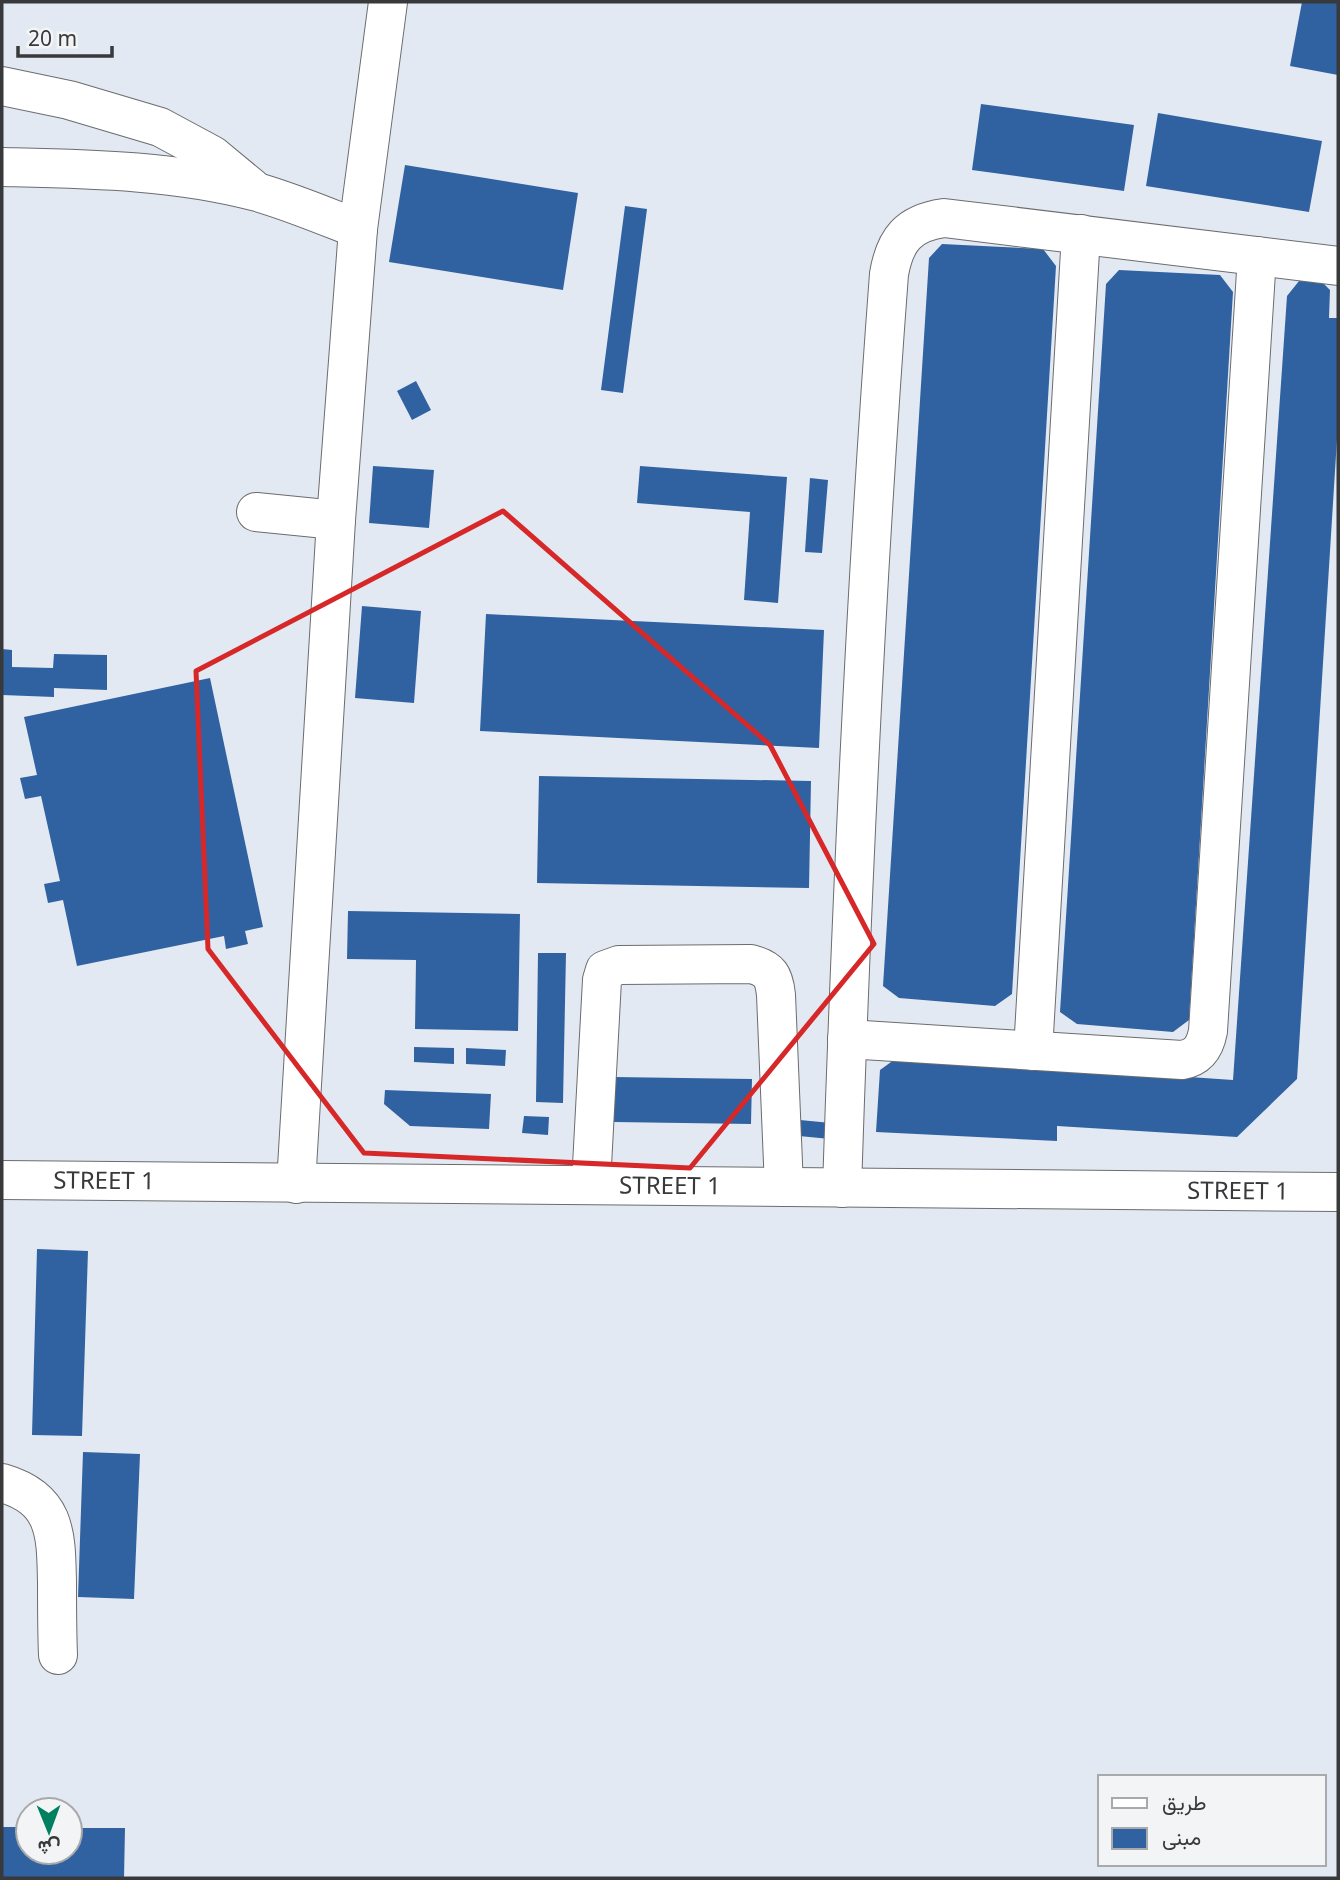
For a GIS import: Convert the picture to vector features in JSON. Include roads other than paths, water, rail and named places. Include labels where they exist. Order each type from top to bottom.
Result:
[{"type":"street","points":[[296,1184],[336,520],[358,229],[388,2]]},
{"type":"street","points":[[2,86],[69,100],[160,127],[212,155],[259,193]]},
{"type":"street","points":[[2,167],[154,175],[207,181],[259,193],[358,229]]},
{"type":"street","points":[[842,1188],[860,710],[872,498],[892,256],[900,239],[910,229],[926,220],[944,218],[1338,266]]},
{"type":"street","points":[[1033,1051],[1081,234]]},
{"type":"street","points":[[847,1039],[1182,1059],[1198,1054],[1206,1040],[1257,256]]},
{"type":"street","points":[[256,512],[336,520]]},
{"type":"street","points":[[591,1184],[602,980],[605,970],[619,965],[751,964],[764,967],[772,974],[775,984],[784,1187]]},
{"type":"street","name":"STREET 1","points":[[2,1180],[1338,1192]]},
{"type":"street","points":[[2,1483],[18,1488],[36,1500],[49,1518],[56,1538],[58,1655]]}]
